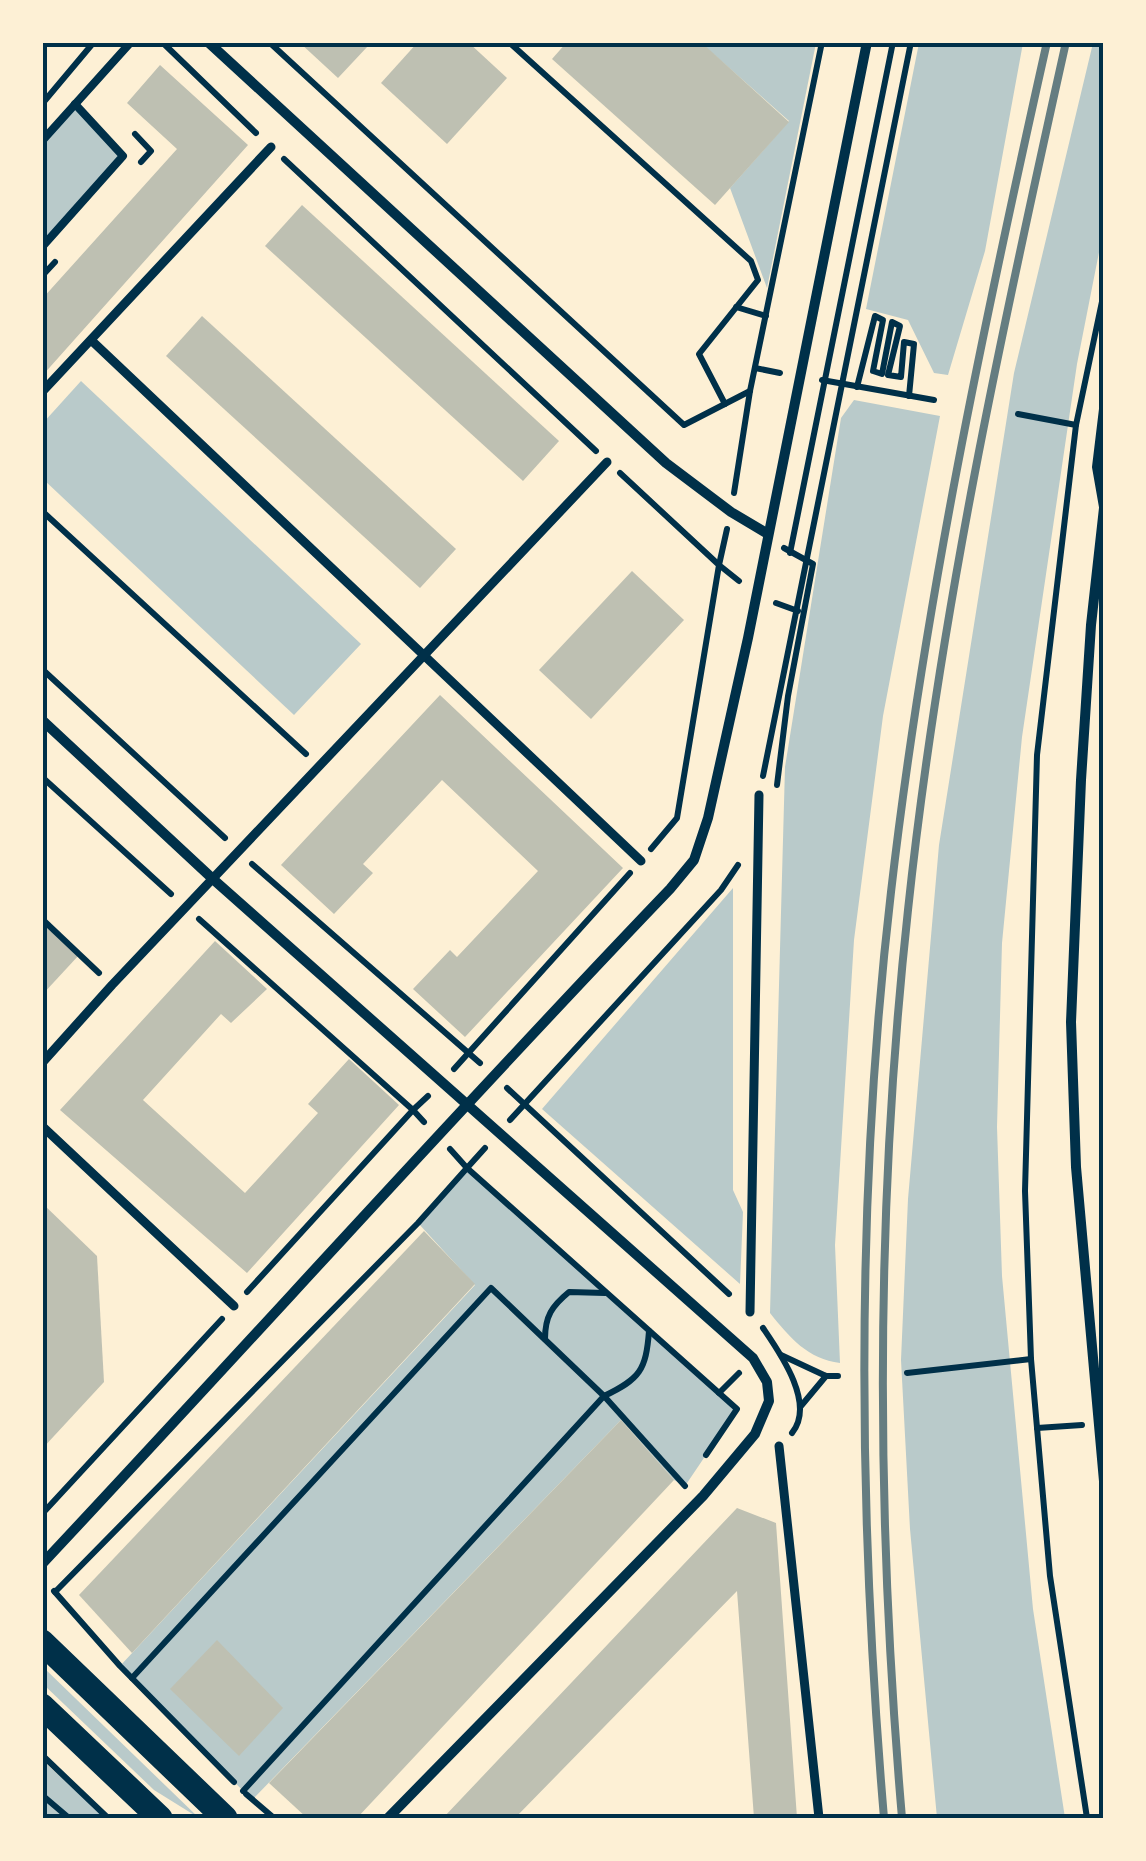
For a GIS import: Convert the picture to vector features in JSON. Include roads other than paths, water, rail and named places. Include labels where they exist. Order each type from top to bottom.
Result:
[{"type":"main road","points":[[42,1642],[225,1818]]},
{"type":"main road","points":[[42,1706],[160,1818]]},
{"type":"street","points":[[208,42],[666,463],[731,512],[768,534]]},
{"type":"street","points":[[42,1564],[694,860],[708,818],[756,595],[867,42]]},
{"type":"street","points":[[42,392],[271,148]]},
{"type":"street","points":[[92,340],[640,861]]},
{"type":"street","points":[[1104,409],[1098,467],[1104,508],[1091,625],[1081,780],[1071,1022],[1076,1167],[1104,1480]]},
{"type":"street","points":[[42,1063],[607,462]]},
{"type":"street","points":[[42,720],[214,880],[753,1358],[767,1382],[770,1401],[755,1434],[703,1496],[388,1818]]},
{"type":"street","points":[[750,1312],[759,794]]},
{"type":"street","points":[[42,1126],[234,1306]]},
{"type":"street","points":[[779,1446],[820,1818]]},
{"type":"lane","points":[[42,141],[131,42]]},
{"type":"lane","points":[[42,247],[123,156],[75,104]]},
{"type":"railway","points":[[884,1818],[869,1587],[864,1355],[871,1123],[879,1008],[905,785],[938,571],[1047,42]]},
{"type":"railway","points":[[902,1818],[887,1591],[883,1364],[889,1137],[897,1023],[921,801],[955,583],[996,366],[1066,42]]}]
